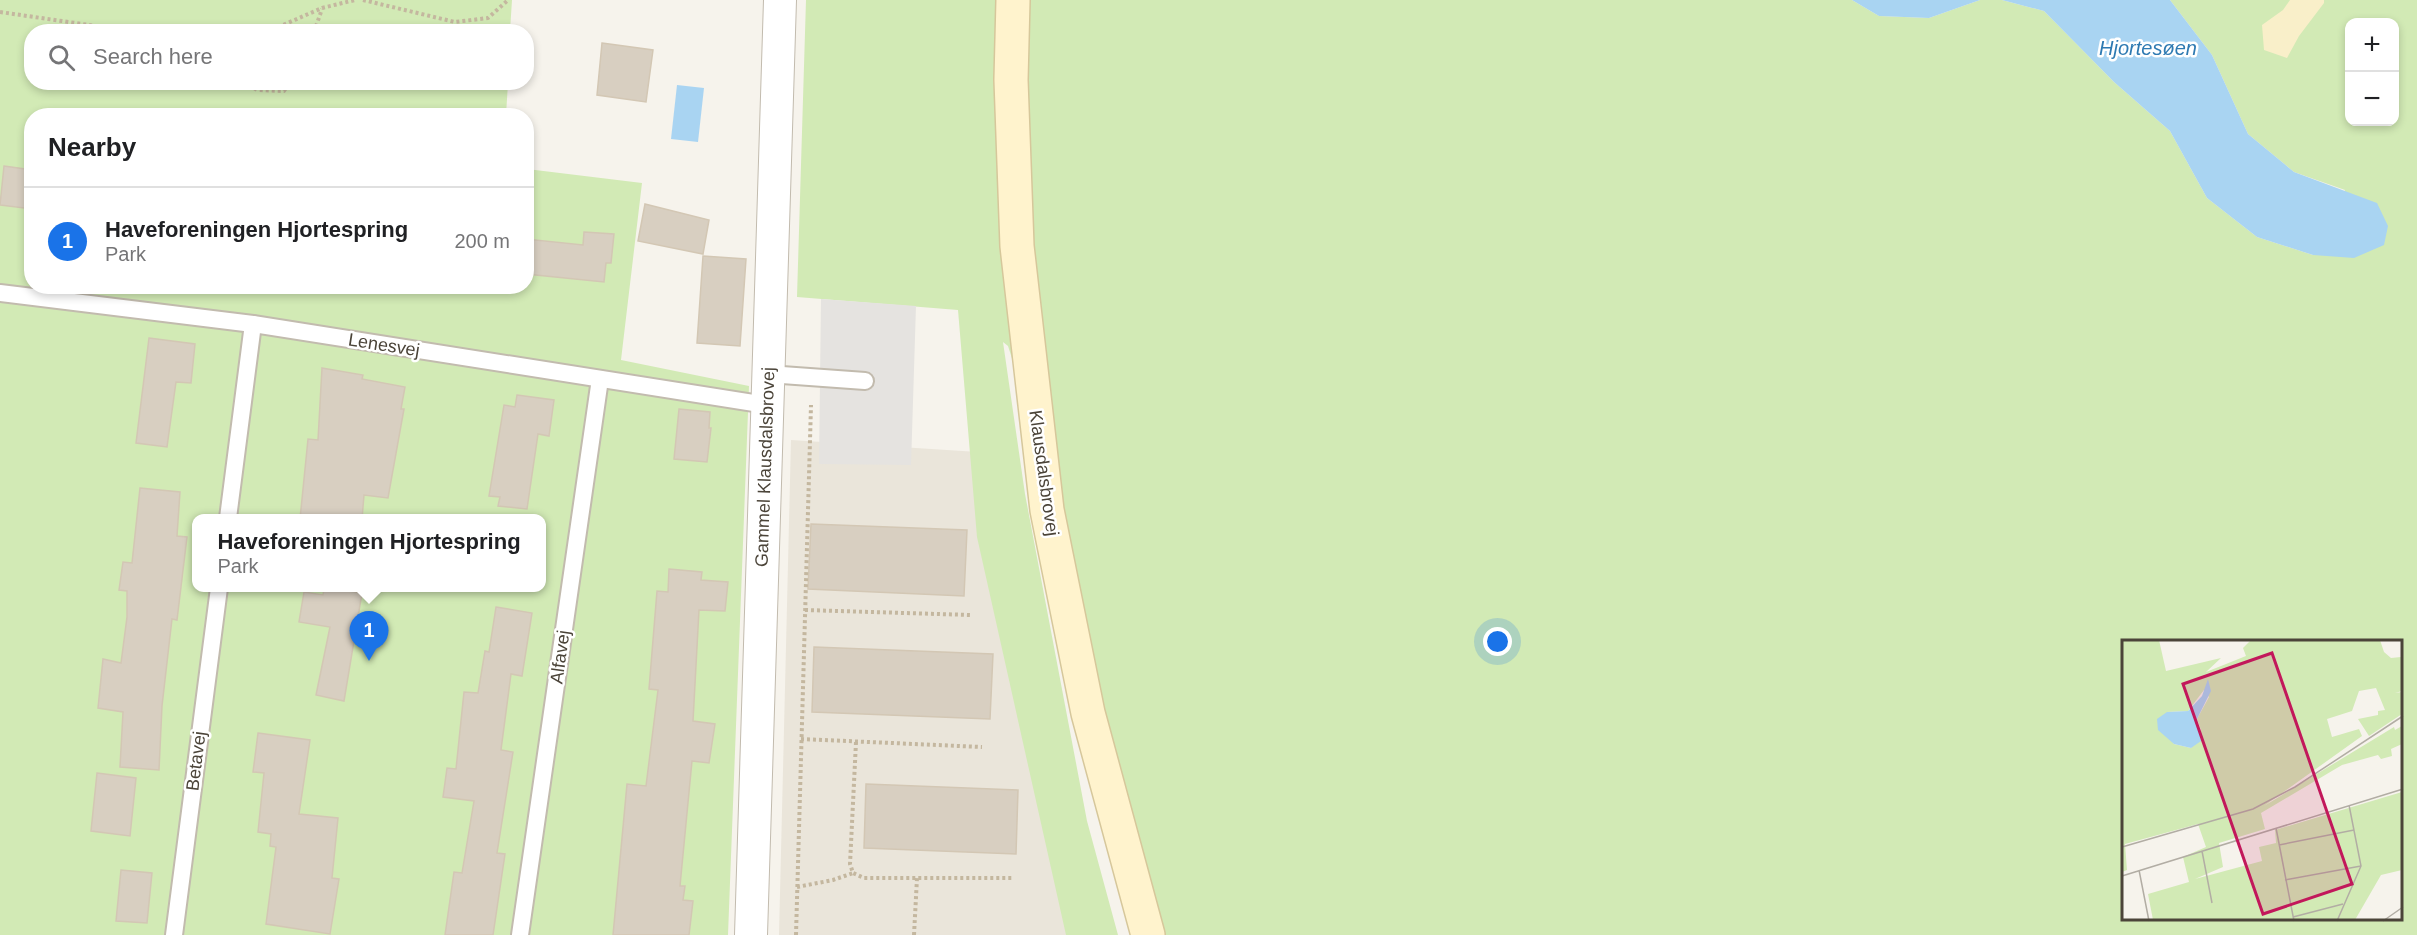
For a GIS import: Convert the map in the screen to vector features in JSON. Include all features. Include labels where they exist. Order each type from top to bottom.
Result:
[{"type":"street","name":"Gammel Klausdalsbrovej","points":[[752,935],[780,0]]},
{"type":"street","name":"Klausdalsbrovej","points":[[1013,0],[1011,80],[1017,246],[1047,510],[1088,713],[1148,935]]},
{"type":"lane","name":"Lenesvej","points":[[0,293],[253,324],[767,405]]},
{"type":"lane","points":[[229,514],[253,324]]},
{"type":"lane","points":[[768,374],[865,381]]},
{"type":"lane","name":"Alfavej","points":[[520,935],[600,379]]},
{"type":"lane","name":"Betavej","points":[[174,935],[218,592]]},
{"type":"path","points":[[285,24],[322,8],[355,0]]},
{"type":"path","points":[[363,0],[455,22],[488,18],[508,0]]},
{"type":"path","points":[[317,24],[322,8]]},
{"type":"path","points":[[0,12],[82,24]]},
{"type":"path","points":[[257,90],[284,90]]},
{"type":"path","points":[[796,935],[811,377]]},
{"type":"path","points":[[805,610],[970,615]]},
{"type":"path","points":[[801,739],[982,747]]},
{"type":"path","points":[[853,873],[850,864],[856,742]]},
{"type":"path","points":[[797,886],[833,880],[853,873],[864,878],[1013,878]]},
{"type":"path","points":[[914,935],[917,878]]},
{"type":"shaded area","points":[[821,299],[916,306],[911,465],[819,464]]},
{"type":"shaded area","points":[[791,440],[978,452],[1095,935],[779,935]]},
{"type":"green space","points":[[0,0],[512,0],[510,24],[24,24],[24,90],[508,90],[506,108],[24,108],[24,294],[534,294],[534,170],[642,183],[621,360],[749,386],[728,935],[0,935]]},
{"type":"green space","points":[[806,0],[1852,0],[1879,16],[1929,18],[1980,0],[2002,0],[2044,11],[2114,82],[2170,131],[2207,198],[2257,237],[2313,255],[2345,190],[2294,172],[2248,134],[2212,55],[2170,0],[2417,0],[2417,935],[1163,935],[1117,817],[1061,510],[1008,346],[1003,342],[1025,494],[1087,821],[1118,935],[1066,935],[977,537],[958,310],[797,297]]},
{"type":"sand","points":[[2290,0],[2324,0],[2324,3],[2299,36],[2287,58],[2264,50],[2262,25],[2283,10]]},
{"type":"water","points":[[1852,0],[1980,0],[1929,18],[1879,16]]},
{"type":"water","name":"Hjortesøen","points":[[2002,0],[2170,0],[2212,55],[2248,134],[2294,172],[2377,203],[2388,226],[2384,245],[2354,258],[2313,255],[2257,237],[2207,198],[2170,131],[2114,82],[2044,11]]},
{"type":"water","points":[[677,85],[704,88],[698,142],[671,139]]},
{"type":"building","points":[[602,43],[653,50],[646,102],[597,95]]},
{"type":"building","points":[[4,166],[24,169],[24,208],[0,205]]},
{"type":"building","points":[[645,204],[709,220],[703,254],[638,241]]},
{"type":"building","points":[[584,232],[614,234],[611,263],[606,263],[604,282],[534,275],[534,240],[583,245]]},
{"type":"building","points":[[703,256],[746,259],[740,346],[697,343]]},
{"type":"building","points":[[149,338],[195,344],[191,383],[176,382],[167,447],[136,443]]},
{"type":"building","points":[[322,368],[363,375],[362,379],[405,387],[401,409],[404,409],[388,498],[364,495],[362,514],[300,514],[308,439],[318,440]]},
{"type":"building","points":[[517,395],[554,400],[549,436],[538,434],[527,509],[498,506],[500,497],[489,496],[504,405],[515,407]]},
{"type":"building","points":[[679,409],[710,412],[709,428],[711,428],[707,462],[674,459]]},
{"type":"building","points":[[140,488],[180,492],[177,536],[187,537],[177,620],[172,619],[162,706],[159,770],[120,767],[123,712],[98,708],[103,659],[121,663],[127,617],[127,591],[119,590],[123,562],[132,563]]},
{"type":"building","points":[[811,524],[967,530],[964,596],[808,589]]},
{"type":"building","points":[[669,569],[702,572],[701,580],[728,582],[725,611],[699,610],[693,721],[715,724],[709,763],[692,761],[680,886],[685,886],[683,900],[693,901],[689,935],[613,935],[627,784],[646,786],[658,690],[649,689],[657,591],[668,592]]},
{"type":"building","points":[[304,592],[323,595],[324,592],[362,593],[344,701],[316,695],[330,627],[299,622]]},
{"type":"building","points":[[496,607],[532,613],[522,676],[511,674],[501,750],[513,752],[497,853],[505,854],[493,935],[445,935],[454,872],[462,873],[474,801],[443,797],[447,768],[456,769],[464,692],[478,693],[485,651],[489,652]]},
{"type":"building","points":[[814,647],[993,654],[990,719],[812,712]]},
{"type":"building","points":[[258,733],[310,740],[299,814],[338,818],[332,878],[339,879],[330,934],[266,924],[276,847],[270,846],[271,834],[258,832],[264,773],[253,772]]},
{"type":"building","points":[[97,773],[136,778],[130,836],[91,831]]},
{"type":"building","points":[[866,784],[1018,790],[1016,854],[864,848]]},
{"type":"building","points":[[121,870],[152,873],[147,923],[116,921]]},
{"type":"place","name":"Haveforeningen Hjortespring","points":[[369,661]]}]
